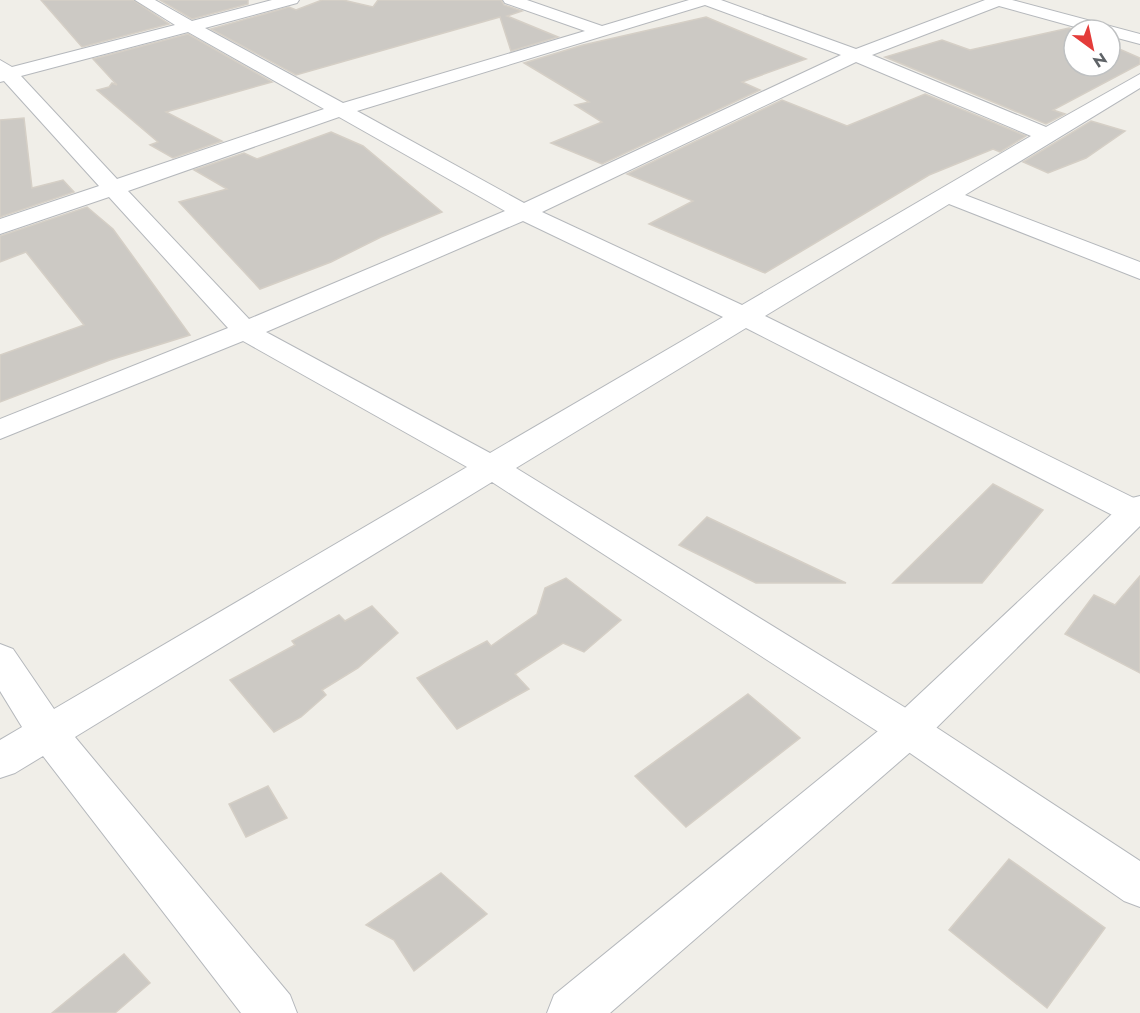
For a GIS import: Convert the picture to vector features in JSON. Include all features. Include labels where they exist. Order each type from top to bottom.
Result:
[{"type":"street","points":[[143,0],[523,212],[743,316],[1138,511],[908,730],[572,1013]]},
{"type":"street","points":[[291,0],[3,71],[245,331],[491,467],[908,730],[1140,886]]},
{"type":"street","points":[[511,0],[601,32]]},
{"type":"street","points":[[0,227],[341,110],[706,0],[856,55],[1046,135]]},
{"type":"street","points":[[0,430],[245,331],[523,212],[856,55],[997,0],[1064,18]]},
{"type":"street","points":[[1122,34],[1140,39]]},
{"type":"street","points":[[0,761],[1140,80]]},
{"type":"street","points":[[946,195],[1140,271]]},
{"type":"street","points":[[0,659],[48,733],[272,1013]]},
{"type":"building","points":[[41,0],[133,0],[169,24],[82,47]]},
{"type":"building","points":[[160,0],[248,0],[248,4],[192,19]]},
{"type":"building","points":[[322,0],[343,0],[373,7],[378,0],[501,0],[504,5],[522,11],[507,16],[558,37],[511,51],[500,17],[296,75],[211,29],[289,7],[296,10]]},
{"type":"building","points":[[706,17],[806,59],[742,82],[760,90],[602,164],[551,143],[602,122],[575,105],[589,102],[524,63],[583,45]]},
{"type":"building","points":[[1062,30],[1062,78],[1114,78],[1053,110],[1065,114],[1046,124],[885,57],[942,40],[970,50]]},
{"type":"building","points":[[188,34],[272,82],[166,112],[222,141],[173,158],[150,145],[158,142],[97,90],[109,87],[112,83],[117,85],[93,59]]},
{"type":"building","points":[[1122,50],[1140,58],[1140,64],[1122,74]]},
{"type":"building","points":[[925,94],[1026,136],[1000,152],[993,149],[929,175],[765,273],[649,224],[693,201],[627,174],[782,100],[847,126]]},
{"type":"building","points":[[24,118],[32,188],[63,180],[74,192],[0,217],[0,120]]},
{"type":"building","points":[[1091,121],[1125,131],[1086,158],[1048,173],[1023,162]]},
{"type":"building","points":[[331,132],[363,146],[442,212],[381,237],[331,262],[260,289],[179,202],[227,189],[194,170],[244,153],[257,159]]},
{"type":"building","points":[[87,207],[113,229],[190,335],[110,360],[0,402],[0,355],[84,325],[26,252],[0,262],[0,236]]},
{"type":"building","points":[[993,484],[1043,510],[982,583],[893,583]]},
{"type":"building","points":[[707,517],[846,583],[756,583],[679,545]]},
{"type":"building","points":[[1140,576],[1140,673],[1065,634],[1094,595],[1115,605]]},
{"type":"building","points":[[566,578],[621,620],[584,652],[563,643],[515,674],[529,689],[457,729],[417,678],[487,641],[491,646],[537,614],[545,588]]},
{"type":"building","points":[[372,606],[398,633],[358,668],[322,690],[326,695],[301,717],[274,732],[230,680],[295,645],[292,641],[339,615],[345,621]]},
{"type":"building","points":[[748,694],[800,738],[686,827],[635,776]]},
{"type":"building","points":[[268,786],[287,818],[246,837],[229,804]]},
{"type":"building","points":[[1009,859],[1105,928],[1047,1008],[949,930]]},
{"type":"building","points":[[441,873],[487,914],[414,971],[394,940],[366,925]]},
{"type":"building","points":[[124,954],[150,983],[115,1013],[52,1013]]}]
